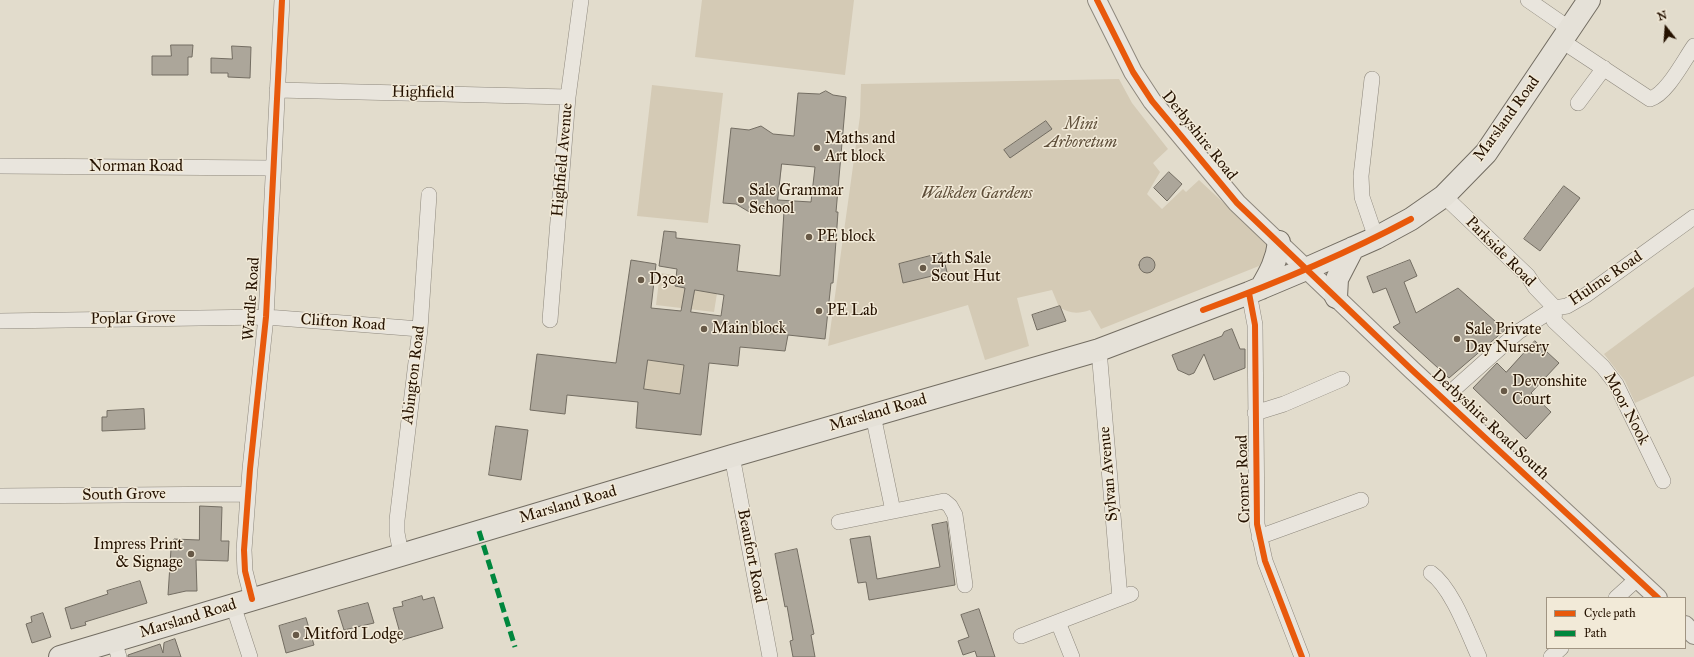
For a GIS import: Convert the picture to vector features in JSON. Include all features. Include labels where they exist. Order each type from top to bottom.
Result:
[{"type":"main road","name":"Marsland Road","points":[[60,657],[116,649],[243,602],[732,456],[1099,350],[1306,269],[1376,238],[1412,219],[1444,196],[1486,153],[1589,0]]},
{"type":"main road","points":[[1255,290],[1272,269],[1278,255],[1279,242]]},
{"type":"main road","points":[[1336,297],[1338,279],[1353,248]]},
{"type":"street","name":"Wardle Road","points":[[250,657],[243,602],[245,571],[244,550],[248,494],[266,317],[272,168],[282,0]]},
{"type":"street","name":"Highfield Avenue","points":[[550,320],[568,97],[581,0]]},
{"type":"street","name":"Derbyshire Road","points":[[1097,0],[1133,72],[1166,120],[1237,203],[1306,269]]},
{"type":"street","points":[[1528,0],[1604,68],[1650,99],[1655,97],[1663,90],[1694,46]]},
{"type":"street","points":[[1578,102],[1604,68]]},
{"type":"street","points":[[1372,79],[1361,176],[1362,197],[1376,238]]},
{"type":"street","name":"Highfield","points":[[277,90],[568,97]]},
{"type":"street","name":"Norman Road","points":[[0,166],[272,168]]},
{"type":"street","name":"Abington Road","points":[[401,554],[397,533],[397,520],[420,329],[429,196]]},
{"type":"street","name":"Parkside Road","points":[[1444,196],[1528,276],[1535,287],[1555,308]]},
{"type":"street","name":"Hulme Road","points":[[1443,399],[1518,332],[1555,308],[1567,306],[1586,295],[1694,217]]},
{"type":"street","name":"Derbyshire Road South","points":[[1306,269],[1443,399],[1657,597]]},
{"type":"street","name":"Cromer Road","points":[[1255,290],[1256,508],[1259,538],[1275,589],[1302,657]]},
{"type":"street","name":"Moor Nook","points":[[1555,308],[1554,322],[1603,367],[1616,384],[1663,481]]},
{"type":"street","name":"Poplar Grove","points":[[0,321],[266,317]]},
{"type":"street","name":"Clifton Road","points":[[266,317],[420,329]]},
{"type":"street","name":"Sylvan Avenue","points":[[1058,622],[1125,596],[1099,350]]},
{"type":"street","points":[[1255,413],[1284,404],[1342,379]]},
{"type":"street","points":[[873,415],[893,511]]},
{"type":"street","name":"Beaufort Road","points":[[732,456],[770,657]]},
{"type":"street","name":"South Grove","points":[[0,496],[248,494]]},
{"type":"street","points":[[1259,538],[1361,500]]},
{"type":"street","points":[[839,522],[944,501],[950,506],[954,515],[965,585]]},
{"type":"street","points":[[1431,573],[1440,579],[1448,590],[1479,657]]},
{"type":"street","points":[[1617,597],[1637,579]]},
{"type":"street","points":[[1021,636],[1058,622],[1072,657]]},
{"type":"street","points":[[1686,626],[1694,635]]},
{"type":"street","points":[[1551,657],[1560,649]]},
{"type":"green space","points":[[702,0],[854,0],[845,75],[695,57]]},
{"type":"green space","name":"Walkden Gardens","points":[[1119,79],[1132,103],[1168,149],[1153,163],[1160,172],[1147,194],[1162,209],[1183,189],[1186,192],[1199,180],[1268,244],[1268,253],[1259,266],[1101,329],[1090,310],[1074,313],[1059,307],[1052,290],[1017,298],[1029,346],[985,360],[968,305],[828,346],[860,116],[861,84]]},
{"type":"green space","points":[[652,85],[723,93],[708,223],[637,216]]},
{"type":"green space","points":[[660,273],[719,281],[714,312],[656,305]]},
{"type":"green space","points":[[1694,287],[1694,376],[1635,403],[1625,381],[1604,354]]},
{"type":"green space","points":[[648,360],[684,365],[680,394],[643,396]]},
{"type":"building","points":[[171,45],[193,45],[192,57],[188,57],[188,75],[152,75],[152,56],[171,56]]},
{"type":"building","points":[[232,46],[251,47],[250,78],[228,77],[228,73],[211,73],[211,58],[232,59]]},
{"type":"building","points":[[826,91],[833,95],[846,97],[836,212],[838,212],[833,283],[831,283],[825,339],[788,335],[785,351],[740,347],[738,366],[709,363],[701,435],[636,428],[638,402],[567,395],[565,414],[530,410],[537,354],[616,363],[631,260],[656,264],[651,308],[681,311],[685,288],[675,286],[677,269],[659,266],[664,231],[676,232],[676,238],[740,245],[737,271],[780,276],[784,211],[760,208],[751,213],[736,204],[723,203],[731,128],[749,130],[761,126],[773,134],[794,136],[798,93],[819,94]],"holes":[[[782,164],[815,167],[811,202],[778,200]],[[695,290],[724,295],[721,316],[691,312]],[[648,360],[684,365],[680,394],[644,389]]]},
{"type":"building","points":[[1046,121],[1052,129],[1010,158],[1004,150]]},
{"type":"building","points":[[1169,172],[1182,184],[1167,201],[1154,188]]},
{"type":"building","points":[[1564,186],[1580,198],[1540,251],[1524,239]]},
{"type":"building","name":"14th Sale Scout Hut","points":[[942,253],[947,272],[945,277],[933,280],[932,276],[903,283],[899,264]]},
{"type":"building","points":[[1147,257],[1154,262],[1155,265],[1150,272],[1147,273],[1140,268],[1139,265],[1144,258]]},
{"type":"building","points":[[1410,260],[1417,276],[1404,282],[1416,313],[1458,288],[1505,330],[1449,378],[1393,327],[1400,323],[1386,288],[1373,293],[1367,277]]},
{"type":"building","points":[[1060,306],[1066,321],[1037,330],[1032,315]]},
{"type":"building","points":[[1232,329],[1240,349],[1245,349],[1245,368],[1214,380],[1204,354],[1194,373],[1189,375],[1178,370],[1172,355],[1222,336],[1224,332]]},
{"type":"building","name":"Devonshite Court","points":[[1535,341],[1559,363],[1531,393],[1551,412],[1526,439],[1473,388],[1497,363],[1506,372]]},
{"type":"building","points":[[144,409],[145,429],[102,431],[102,417],[107,417],[107,411]]},
{"type":"building","points":[[496,426],[528,430],[521,480],[489,475]]},
{"type":"building","points":[[200,506],[222,507],[221,541],[229,541],[228,561],[196,560],[197,591],[186,591],[168,595],[171,549],[174,539],[199,540]]},
{"type":"building","points":[[947,522],[955,585],[869,600],[866,582],[858,583],[850,539],[870,536],[877,579],[940,567],[932,525]]},
{"type":"building","points":[[797,549],[814,634],[811,635],[815,657],[793,657],[790,641],[793,640],[775,554]]},
{"type":"building","points":[[140,581],[147,603],[85,622],[86,625],[71,629],[65,608],[108,594],[107,591]]},
{"type":"building","points":[[422,596],[423,600],[434,597],[443,628],[402,640],[393,608],[403,606],[402,602]]},
{"type":"building","points":[[368,603],[374,623],[344,630],[338,611]]},
{"type":"building","points":[[979,609],[995,657],[977,657],[975,651],[963,655],[958,641],[969,637],[961,615]]},
{"type":"building","points":[[43,613],[51,637],[32,643],[26,624],[32,622],[31,617]]},
{"type":"building","name":"Mitford Lodge","points":[[306,618],[314,645],[286,653],[279,626]]},
{"type":"building","points":[[175,639],[181,657],[128,657],[128,655],[160,644],[163,653],[164,643]]},
{"type":"marked path","points":[[479,531],[515,647]]},
{"type":"cycle path","points":[[252,599],[245,571],[244,550],[250,469],[266,317],[282,0]]},
{"type":"cycle path","points":[[1097,0],[1133,72],[1152,101],[1237,203],[1412,370],[1657,597]]},
{"type":"cycle path","points":[[1203,310],[1308,268],[1360,245],[1411,219]]},
{"type":"cycle path","points":[[1249,293],[1255,325],[1257,524],[1265,561],[1302,657]]},
{"type":"place","name":"Maths and Art block","points":[[817,148]]},
{"type":"place","name":"Sale Grammar School","points":[[741,200]]},
{"type":"place","name":"PE block","points":[[809,237]]},
{"type":"place","name":"14th Sale Scout Hut","points":[[923,268]]},
{"type":"place","name":"D30a","points":[[641,280]]},
{"type":"place","name":"PE Lab","points":[[819,311]]},
{"type":"place","name":"Main block","points":[[704,329]]},
{"type":"place","name":"Sale Private Day Nursery","points":[[1457,339]]},
{"type":"place","name":"Devonshite Court","points":[[1504,391]]},
{"type":"place","name":"Impress Print & Signage","points":[[191,554]]},
{"type":"place","name":"Mitford Lodge","points":[[296,635]]},
{"type":"park label","name":"Mini Arboretum","points":[[1081,134]]}]
